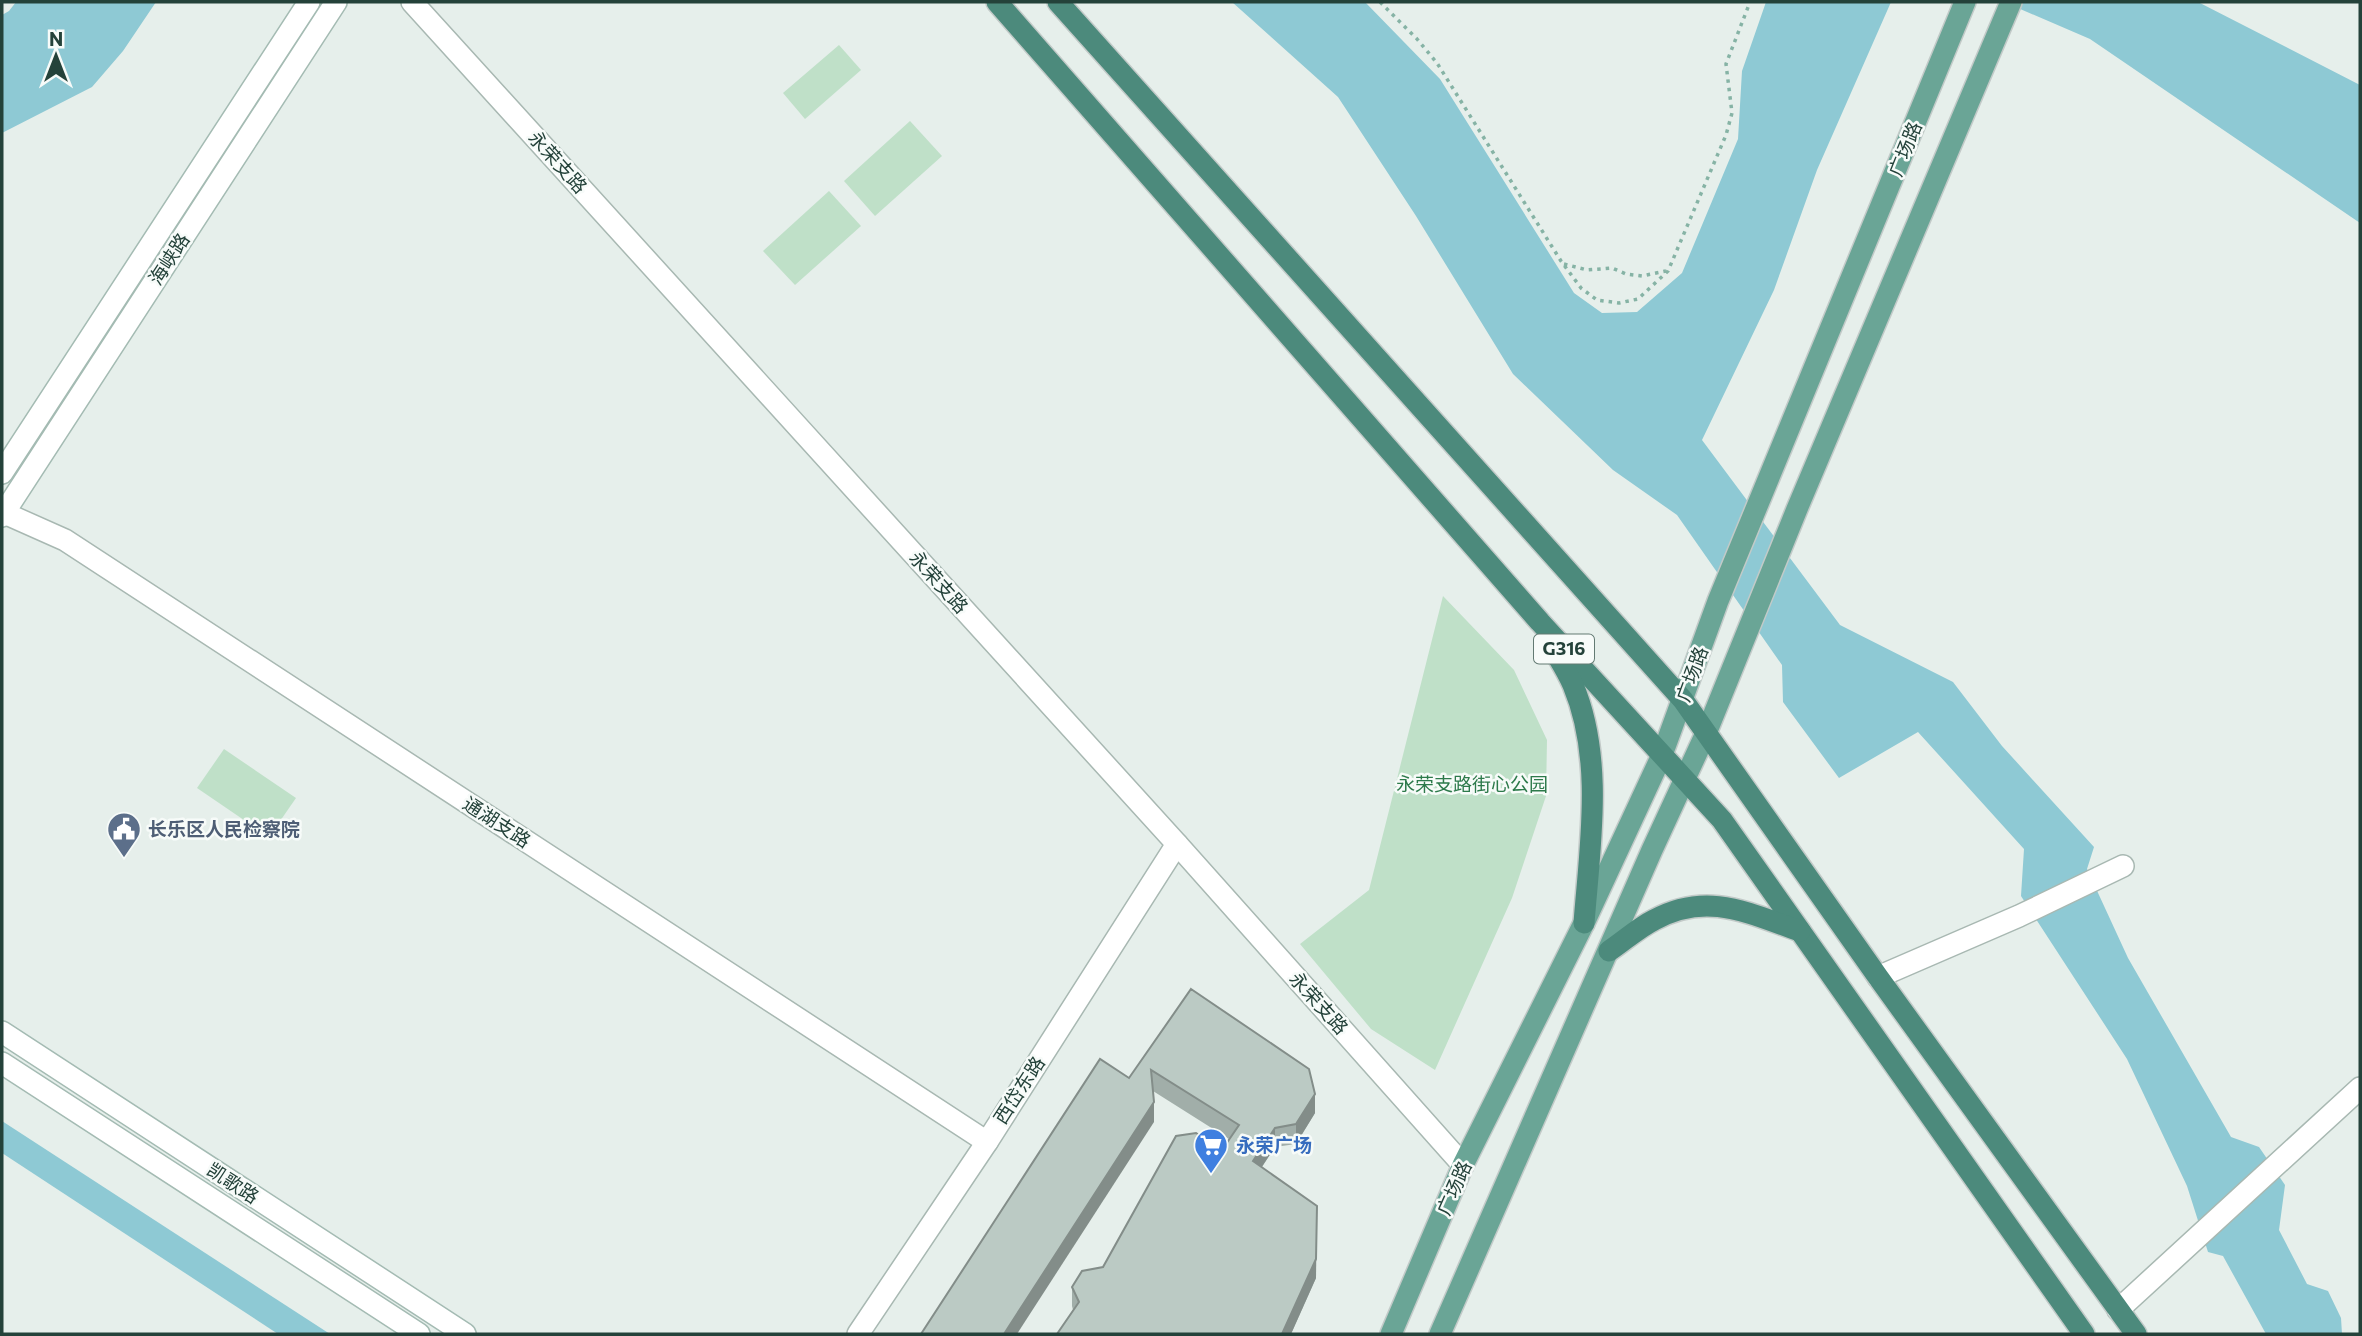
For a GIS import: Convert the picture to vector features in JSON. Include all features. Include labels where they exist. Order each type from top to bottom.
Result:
[{"type":"highway","name":"G316","points":[[997,2],[1540,622],[1721,820],[2084,1334]]},
{"type":"highway","name":"G316","points":[[1058,2],[1683,700],[1878,977],[2136,1334]]},
{"type":"highway","points":[[1540,622],[1573,685],[1587,730],[1592,769],[1584,923]]},
{"type":"highway","points":[[1609,951],[1654,920],[1686,907],[1718,905],[1800,931]]},
{"type":"main road","name":"广场路","points":[[1391,1334],[1463,1165],[1584,923],[1662,755],[1718,601],[1964,4]]},
{"type":"main road","name":"广场路","points":[[1440,1334],[1652,850],[1707,732],[1797,509],[2008,10]]},
{"type":"street","name":"海峡路","points":[[2,473],[309,2]]},
{"type":"street","name":"海峡路","points":[[2,514],[336,2]]},
{"type":"street","name":"永荣支路","points":[[412,2],[1177,844],[1463,1165]]},
{"type":"street","name":"通湖支路","points":[[2,514],[65,540],[986,1142]]},
{"type":"street","name":"西岱东路","points":[[858,1334],[986,1142],[1177,844]]},
{"type":"street","points":[[1878,977],[2019,916],[2123,866]]},
{"type":"street","name":"凯歌路","points":[[2,1032],[465,1334]]},
{"type":"street","name":"凯歌路","points":[[2,1063],[419,1334]]},
{"type":"street","points":[[2118,1310],[2360,1088]]},
{"type":"path","points":[[1380,2],[1437,63],[1563,264],[1581,288],[1597,300],[1619,303],[1638,299],[1668,271],[1726,135],[1732,113],[1726,64],[1750,2]]},
{"type":"path","points":[[1563,264],[1587,270],[1612,268],[1626,274],[1642,276],[1668,271]]},
{"type":"green space","points":[[839,45],[861,70],[805,119],[783,93]]},
{"type":"green space","points":[[910,121],[942,156],[875,216],[844,181]]},
{"type":"green space","points":[[829,191],[861,226],[795,285],[763,251]]},
{"type":"green space","name":"永荣支路街心公园","points":[[1443,596],[1514,670],[1547,740],[1546,796],[1512,898],[1435,1070],[1371,1029],[1300,944],[1369,890]]},
{"type":"green space","points":[[224,749],[296,798],[269,837],[197,788]]},
{"type":"water","points":[[16,2],[156,2],[123,51],[92,87],[2,133],[2,15]]},
{"type":"water","points":[[1232,2],[1365,2],[1440,79],[1574,293],[1602,313],[1637,312],[1682,273],[1738,139],[1742,71],[1766,2],[1891,2],[1817,170],[1774,290],[1702,440],[1840,625],[1953,682],[2002,746],[2094,847],[2087,869],[2128,958],[2231,1137],[2259,1147],[2285,1185],[2279,1230],[2307,1284],[2328,1291],[2341,1318],[2342,1334],[2266,1334],[2223,1256],[2208,1252],[2187,1186],[2127,1059],[2021,896],[2024,849],[1918,732],[1839,778],[1783,702],[1782,665],[1677,515],[1613,470],[1513,374],[1416,216],[1338,97]]},
{"type":"water","points":[[2004,2],[2198,2],[2360,85],[2360,223],[2090,39]]},
{"type":"water","points":[[2,1121],[330,1334],[278,1334],[2,1153]]},
{"type":"building","name":"永荣广场","points":[[1191,989],[1309,1069],[1315,1094],[1296,1124],[1275,1128],[1253,1161],[1317,1206],[1316,1259],[1282,1334],[1057,1334],[1079,1302],[1072,1287],[1082,1271],[1103,1267],[1176,1136],[1196,1133],[1222,1150],[1239,1125],[1151,1070],[1154,1102],[1004,1334],[921,1334],[1100,1059],[1129,1078]]},
{"type":"place","name":"长乐区人民检察院","points":[[124,859]]},
{"type":"place","name":"永荣广场","points":[[1211,1175]]}]
